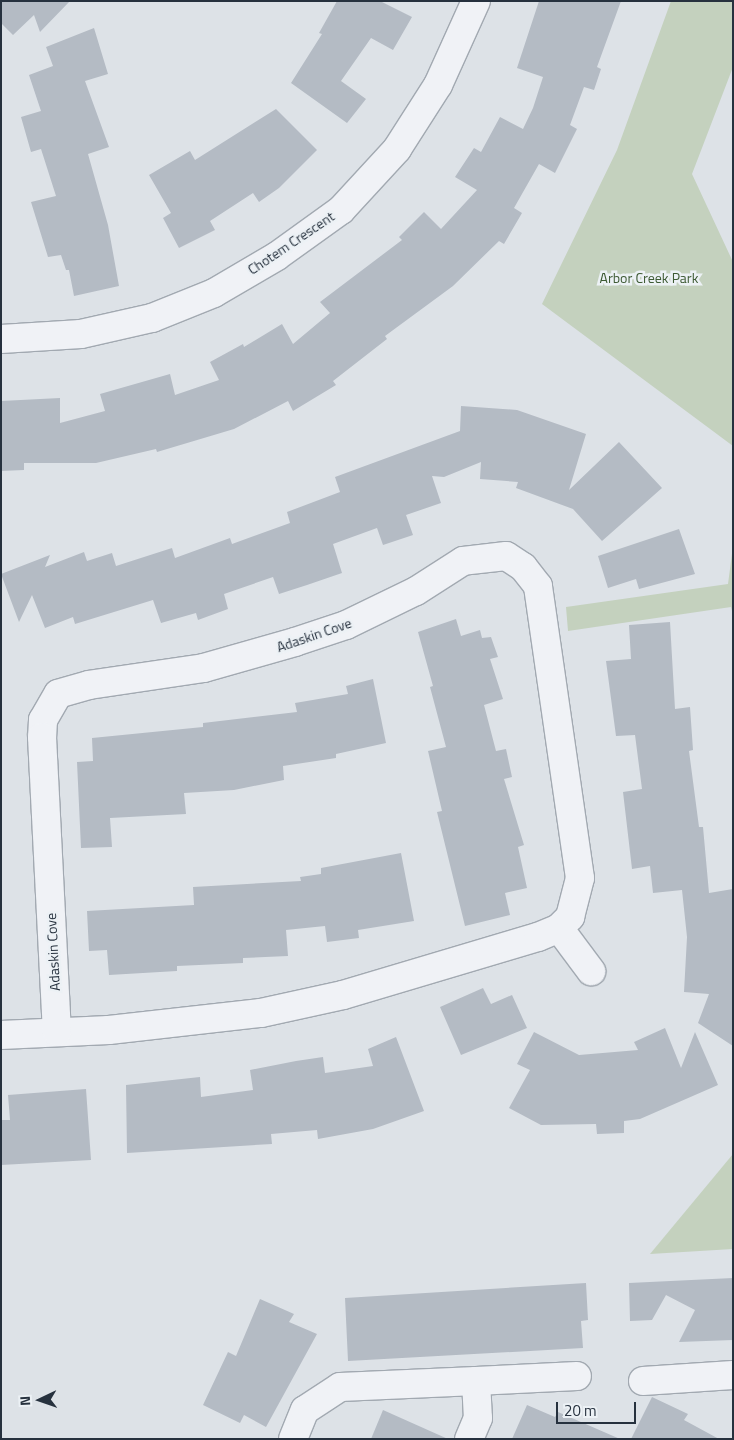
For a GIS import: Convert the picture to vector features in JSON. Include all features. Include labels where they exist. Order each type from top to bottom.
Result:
[{"type":"street","name":"Chotem Crescent","points":[[2,334],[80,334],[152,318],[214,293],[277,256],[341,210],[397,149],[438,85],[476,1]]},
{"type":"street","name":"Adaskin Cove","points":[[57,1032],[42,738],[43,720],[58,694],[89,685],[204,668],[295,642],[346,625],[416,591],[463,561],[484,556],[506,556],[523,568],[538,586],[580,878],[570,917],[559,928]]},
{"type":"street","points":[[1,1035],[219,1019],[309,1003],[538,938],[559,928],[591,972]]},
{"type":"street","points":[[643,1381],[733,1375]]},
{"type":"street","points":[[293,1439],[305,1410],[340,1387],[578,1376]]},
{"type":"street","points":[[469,1439],[478,1418],[476,1381]]},
{"type":"green space","name":"Arbor Creek Park","points":[[671,1],[733,1],[733,67],[692,174],[733,262],[733,446],[542,304],[617,150]]},
{"type":"green space","points":[[733,546],[733,615],[731,607],[568,631],[566,607],[728,584]]},
{"type":"green space","points":[[733,1154],[733,1249],[650,1254]]},
{"type":"building","points":[[1,1],[70,1],[40,32],[34,15],[13,35],[1,23]]},
{"type":"building","points":[[337,1],[380,1],[412,17],[393,50],[371,38],[341,81],[366,99],[347,123],[291,83],[322,34],[319,33]]},
{"type":"building","points":[[539,1],[621,1],[597,67],[601,69],[594,90],[584,87],[570,125],[577,129],[555,173],[539,164],[514,208],[522,213],[504,244],[499,241],[453,286],[385,336],[387,339],[333,381],[336,385],[293,411],[288,401],[234,429],[157,452],[156,449],[96,463],[24,463],[24,470],[1,471],[1,401],[60,398],[60,423],[105,411],[100,394],[170,374],[175,395],[219,380],[210,362],[243,344],[244,347],[282,324],[293,344],[330,313],[320,302],[402,240],[399,237],[424,212],[441,229],[477,190],[455,177],[474,148],[481,152],[500,117],[523,129],[533,108],[543,77],[517,68]]},
{"type":"building","points":[[94,28],[108,74],[85,81],[109,147],[88,154],[108,225],[119,286],[74,296],[69,270],[66,270],[61,255],[48,257],[31,202],[56,196],[41,149],[31,152],[21,117],[41,111],[29,75],[53,66],[46,47]]},
{"type":"building","points":[[276,109],[317,150],[279,188],[259,202],[253,193],[210,221],[215,230],[179,248],[163,218],[171,213],[149,175],[190,151],[195,160]]},
{"type":"building","points":[[461,406],[517,410],[586,434],[569,490],[619,442],[662,488],[602,541],[573,509],[516,488],[518,482],[480,479],[481,462],[444,477],[432,476],[441,503],[406,515],[413,535],[383,545],[377,528],[333,544],[342,573],[279,594],[273,577],[224,594],[228,609],[198,620],[196,613],[161,623],[153,600],[75,624],[73,617],[45,628],[32,595],[19,622],[1,574],[50,555],[45,567],[84,552],[87,561],[112,553],[116,566],[172,548],[175,558],[230,538],[232,544],[290,523],[287,512],[340,492],[335,477],[460,431]]},
{"type":"building","points":[[679,529],[695,574],[639,589],[636,579],[608,588],[598,556]]},
{"type":"building","points":[[456,619],[461,636],[480,630],[482,638],[491,637],[498,657],[490,659],[503,699],[484,705],[496,751],[506,749],[512,777],[504,779],[524,845],[518,847],[527,888],[505,893],[510,915],[465,926],[437,812],[442,811],[428,751],[446,747],[430,687],[433,686],[418,632]]},
{"type":"building","points":[[670,622],[675,709],[690,707],[693,750],[689,751],[699,827],[703,827],[709,893],[733,889],[733,1046],[698,1023],[709,994],[684,992],[687,937],[682,890],[653,893],[650,866],[632,869],[623,792],[642,789],[635,735],[616,736],[606,661],[631,659],[629,625]]},
{"type":"building","points":[[373,679],[386,743],[336,754],[336,758],[283,766],[284,780],[234,790],[184,793],[186,814],[110,818],[112,847],[81,848],[77,762],[93,761],[92,738],[203,727],[203,723],[297,712],[295,703],[348,694],[346,686]]},
{"type":"building","points":[[401,853],[414,921],[358,930],[359,938],[327,942],[325,926],[286,930],[288,956],[243,958],[243,963],[177,966],[177,971],[109,975],[107,950],[89,951],[87,911],[194,905],[193,887],[301,881],[300,877],[321,874],[321,868]]},
{"type":"building","points":[[483,988],[491,1004],[512,995],[527,1028],[461,1055],[440,1007]]},
{"type":"building","points":[[665,1028],[681,1068],[695,1032],[718,1085],[640,1119],[624,1121],[624,1133],[597,1134],[596,1124],[541,1125],[509,1108],[530,1070],[517,1064],[534,1032],[579,1055],[638,1050],[634,1042]]},
{"type":"building","points":[[396,1037],[424,1111],[373,1129],[318,1139],[317,1130],[271,1134],[272,1144],[127,1153],[126,1085],[200,1077],[201,1097],[253,1090],[250,1070],[323,1057],[325,1073],[373,1066],[368,1049]]},
{"type":"building","points":[[86,1089],[91,1160],[1,1165],[1,1120],[10,1120],[8,1095]]},
{"type":"building","points":[[733,1278],[733,1340],[679,1342],[695,1310],[666,1295],[652,1320],[630,1321],[629,1283]]},
{"type":"building","points":[[586,1283],[588,1320],[581,1321],[583,1348],[348,1361],[345,1298]]},
{"type":"building","points":[[260,1299],[294,1314],[289,1322],[317,1334],[266,1427],[244,1415],[240,1423],[203,1405],[228,1352],[236,1356]]},
{"type":"building","points":[[652,1397],[688,1414],[684,1420],[719,1439],[631,1439]]},
{"type":"building","points":[[527,1405],[555,1417],[558,1412],[620,1439],[512,1439]]},
{"type":"building","points":[[383,1410],[448,1439],[371,1439]]}]
